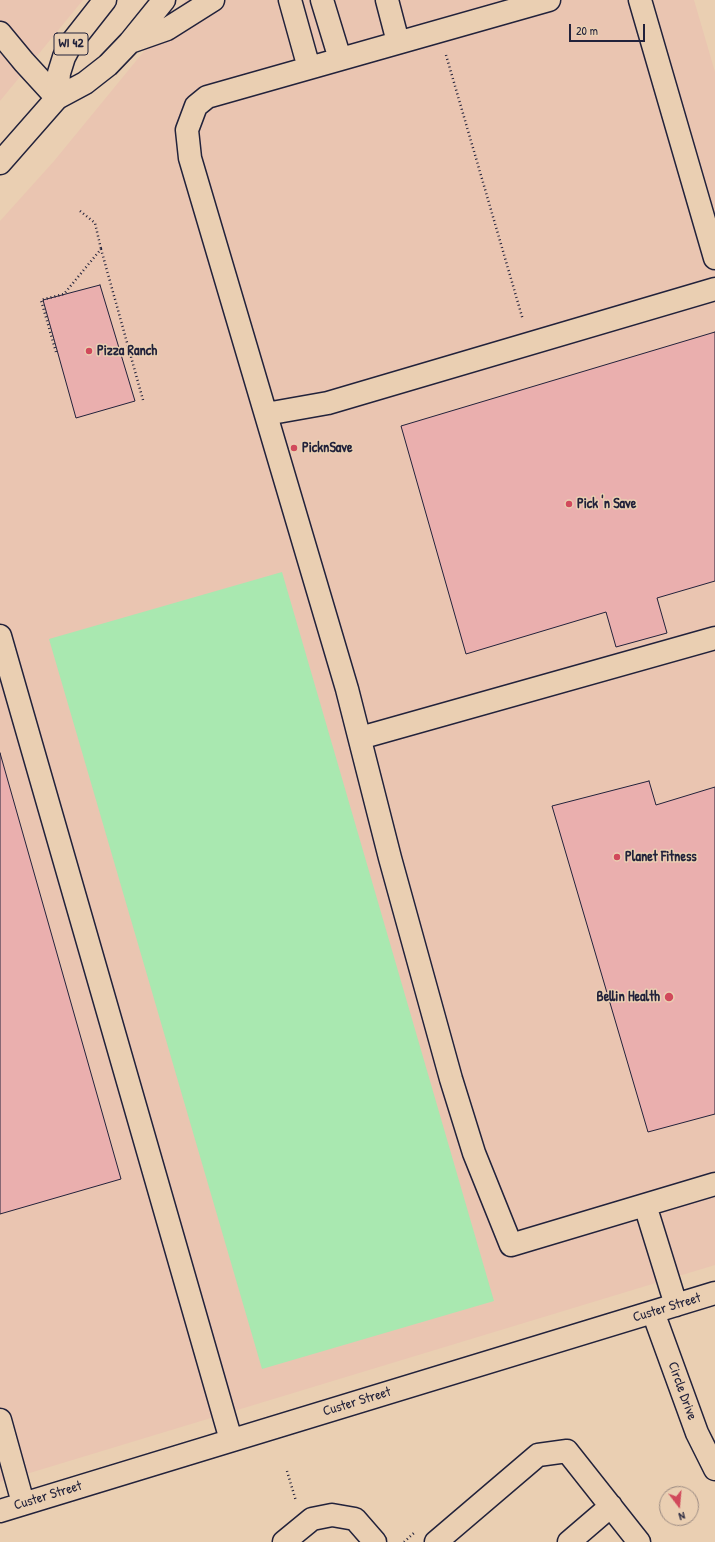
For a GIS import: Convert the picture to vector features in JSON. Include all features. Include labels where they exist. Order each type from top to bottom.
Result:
[{"type":"street","name":"WI 42","points":[[57,98],[59,73],[64,57],[72,42],[105,0]]},
{"type":"street","name":"WI 42","points":[[0,163],[57,98],[94,77],[108,65],[130,42],[164,0]]},
{"type":"street","points":[[130,42],[167,29],[213,0]]},
{"type":"street","points":[[290,0],[309,68]]},
{"type":"street","points":[[322,0],[340,59]]},
{"type":"street","points":[[387,0],[398,42]]},
{"type":"street","points":[[549,0],[207,97],[196,106],[187,130],[190,158],[347,689],[390,858],[453,1086],[474,1153],[511,1245],[715,1184]]},
{"type":"street","points":[[640,0],[715,258]]},
{"type":"street","points":[[0,33],[57,98]]},
{"type":"street","points":[[266,414],[328,404],[715,289]]},
{"type":"street","points":[[0,636],[231,1440]]},
{"type":"street","points":[[360,738],[715,638]]},
{"type":"street","points":[[645,1205],[676,1305]]},
{"type":"street","name":"Custer Street","points":[[0,1510],[715,1293]]},
{"type":"street","name":"Circle Drive","points":[[653,1312],[697,1433],[715,1469]]},
{"type":"street","points":[[1,1428],[24,1503]]},
{"type":"street","points":[[436,1542],[538,1454],[567,1451],[639,1542]]},
{"type":"street","points":[[569,1542],[611,1506]]},
{"type":"street","points":[[284,1542],[312,1519],[332,1515],[355,1519],[376,1542]]},
{"type":"path","points":[[439,56],[446,55],[524,323]]},
{"type":"path","points":[[80,211],[95,223],[143,400]]},
{"type":"path","points":[[56,352],[41,300],[64,294],[101,249]]},
{"type":"shaded area","points":[[0,0],[83,0],[0,101]]},
{"type":"shaded area","points":[[186,0],[694,0],[715,72],[715,1265],[0,1482],[0,221],[54,161]]},
{"type":"green space","points":[[282,572],[494,1301],[262,1369],[49,639]]},
{"type":"building","name":"Pizza Ranch","points":[[100,285],[135,401],[76,418],[43,300]]},
{"type":"building","name":"Pick 'n Save","points":[[715,332],[715,581],[657,598],[667,633],[616,647],[606,612],[466,654],[401,426]]},
{"type":"building","points":[[0,753],[121,1179],[0,1214]]},
{"type":"building","points":[[649,781],[656,805],[715,787],[715,1114],[648,1132],[552,806]]},
{"type":"place","name":"Pizza Ranch","points":[[89,351]]},
{"type":"place","name":"PicknSave","points":[[294,448]]},
{"type":"place","name":"Pick 'n Save","points":[[569,504]]},
{"type":"place","name":"Planet Fitness","points":[[617,857]]},
{"type":"place","name":"Bellin Health","points":[[669,997]]}]
